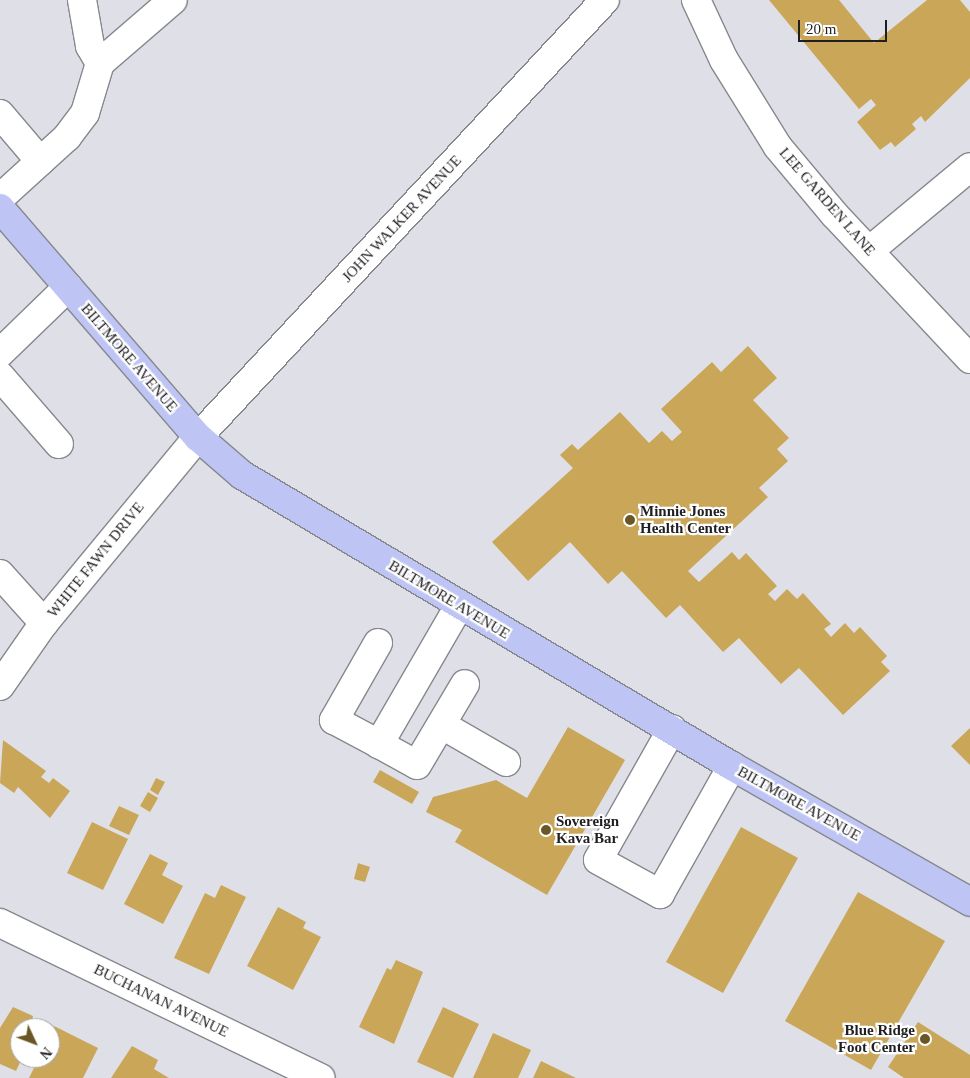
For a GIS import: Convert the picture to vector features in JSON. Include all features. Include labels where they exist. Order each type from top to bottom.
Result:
[{"type":"main road","name":"BILTMORE AVENUE","points":[[0,208],[198,437],[242,475],[458,606],[970,902]]},
{"type":"street","points":[[82,0],[90,46],[100,64]]},
{"type":"street","points":[[0,198],[40,161],[85,113],[100,64],[173,0]]},
{"type":"street","name":"JOHN WALKER AVENUE","points":[[198,437],[606,0]]},
{"type":"street","name":"LEE GARDEN LANE","points":[[696,0],[724,60],[778,147],[869,251],[970,359]]},
{"type":"street","points":[[0,114],[40,161]]},
{"type":"street","points":[[869,251],[970,167]]},
{"type":"street","points":[[0,353],[68,287]]},
{"type":"street","points":[[0,376],[59,444]]},
{"type":"street","name":"WHITE FAWN DRIVE","points":[[0,686],[44,623],[198,437]]},
{"type":"street","points":[[0,574],[44,623]]},
{"type":"street","points":[[379,744],[458,606]]},
{"type":"street","points":[[378,644],[334,720],[418,765],[465,684]]},
{"type":"street","points":[[442,725],[506,762]]},
{"type":"street","points":[[672,729],[598,860],[660,894],[732,766]]},
{"type":"street","name":"BUCHANAN AVENUE","points":[[0,924],[321,1078]]},
{"type":"building","points":[[769,0],[839,0],[874,43],[927,0],[960,0],[970,12],[970,78],[925,122],[921,116],[912,124],[916,129],[895,147],[891,142],[880,150],[857,122],[876,105],[871,99],[859,109]]},
{"type":"building","name":"Minnie Jones Health Center","points":[[748,346],[777,378],[753,400],[789,438],[777,449],[788,461],[759,488],[768,497],[688,571],[699,582],[732,552],[739,560],[746,553],[777,586],[768,594],[775,601],[787,589],[797,599],[803,593],[831,624],[824,629],[831,637],[845,623],[854,633],[860,627],[887,656],[881,662],[890,671],[843,715],[799,668],[781,684],[739,638],[723,652],[680,605],[666,618],[622,571],[608,584],[570,542],[528,581],[492,542],[573,468],[560,455],[572,444],[578,450],[620,412],[649,443],[662,431],[672,441],[682,432],[661,409],[712,362],[721,372]]},
{"type":"building","name":"Sovereign Kava Bar","points":[[568,727],[625,760],[547,895],[455,842],[462,830],[426,812],[433,797],[496,780],[527,798]]},
{"type":"building","points":[[970,728],[970,765],[951,746]]},
{"type":"building","points":[[3,740],[46,771],[41,777],[49,783],[53,778],[70,791],[50,818],[18,787],[14,793],[0,783]]},
{"type":"building","points":[[380,770],[419,792],[412,804],[373,782]]},
{"type":"building","points":[[156,778],[165,782],[158,795],[150,790]]},
{"type":"building","points":[[148,792],[158,798],[150,812],[140,806]]},
{"type":"building","points":[[119,806],[139,815],[129,835],[109,826]]},
{"type":"building","points":[[92,822],[128,839],[103,890],[67,873]]},
{"type":"building","points":[[741,827],[798,858],[723,993],[666,962]]},
{"type":"building","points":[[150,854],[168,863],[162,875],[183,886],[163,924],[124,904]]},
{"type":"building","points":[[358,863],[370,867],[365,882],[354,879]]},
{"type":"building","points":[[221,885],[246,897],[209,974],[174,958],[205,893],[215,898]]},
{"type":"building","points":[[858,892],[945,941],[871,1070],[785,1021]]},
{"type":"building","points":[[278,907],[306,922],[303,928],[321,937],[293,990],[247,966]]},
{"type":"building","points":[[396,960],[423,972],[394,1044],[359,1027],[387,968],[391,970]]},
{"type":"building","points":[[13,1007],[33,1016],[33,1018],[10,1018],[10,1068],[17,1068],[16,1071],[0,1064],[0,1028]]},
{"type":"building","points":[[443,1007],[479,1024],[453,1078],[417,1062]]},
{"type":"building","name":"Blue Ridge Foot Center","points":[[918,1022],[970,1055],[970,1078],[904,1078],[888,1067]]},
{"type":"building","points":[[60,1029],[98,1048],[83,1078],[29,1078],[34,1068],[60,1068]]},
{"type":"building","points":[[493,1033],[531,1050],[518,1078],[473,1078]]},
{"type":"building","points":[[132,1046],[158,1060],[154,1069],[169,1078],[111,1078]]},
{"type":"building","points":[[541,1061],[576,1078],[533,1078]]},
{"type":"place","name":"Minnie Jones Health Center","points":[[630,520]]},
{"type":"place","name":"Sovereign Kava Bar","points":[[546,830]]},
{"type":"place","name":"Blue Ridge Foot Center","points":[[925,1039]]}]
